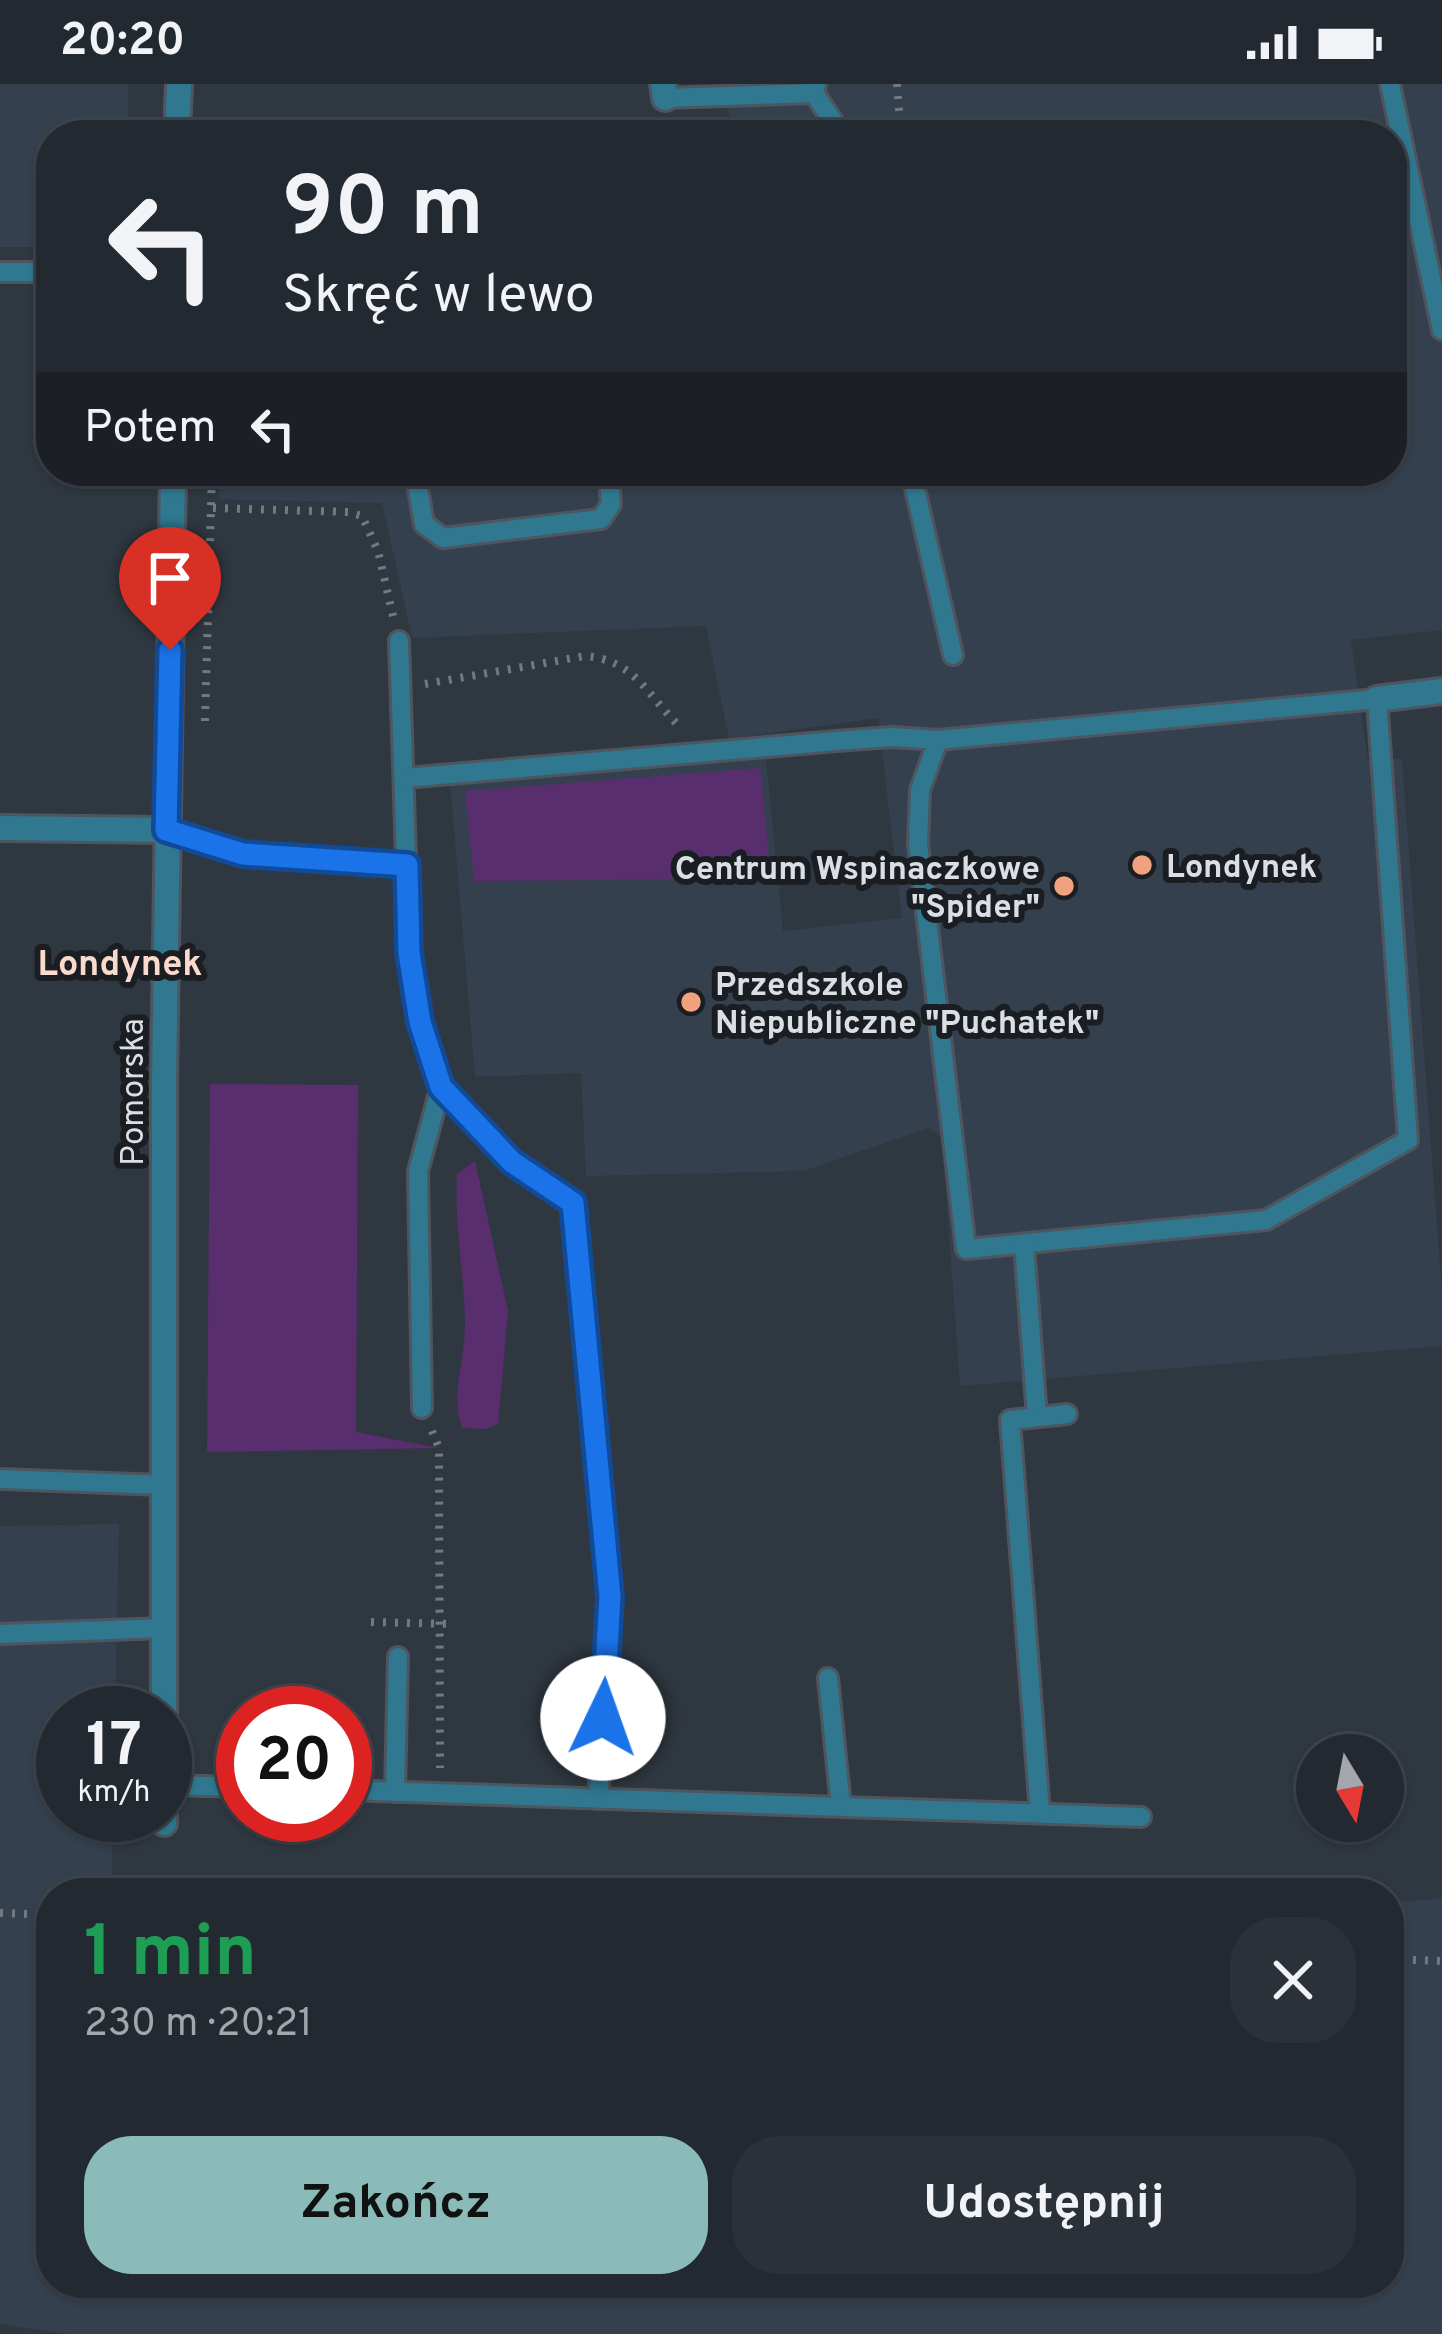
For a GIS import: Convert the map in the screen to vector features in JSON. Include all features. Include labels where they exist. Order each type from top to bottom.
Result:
[{"type":"street","points":[[178,120],[179,84]]},
{"type":"street","name":"Pomorska","points":[[164,1686],[166,830],[173,486]]},
{"type":"street","points":[[1377,699],[1442,692]]},
{"type":"street","points":[[0,828],[166,830]]},
{"type":"lane","points":[[1390,84],[1398,120]]},
{"type":"lane","points":[[664,91],[815,88],[833,120]]},
{"type":"lane","points":[[1407,164],[1442,330]]},
{"type":"lane","points":[[0,272],[36,272]]},
{"type":"lane","points":[[418,486],[424,524],[443,538],[601,519],[610,504],[609,486]]},
{"type":"lane","points":[[914,486],[953,656]]},
{"type":"lane","points":[[399,641],[409,953],[420,1022],[441,1087],[512,1162],[573,1203],[610,1597],[598,1798]]},
{"type":"lane","points":[[406,778],[892,737],[938,740],[1377,699],[1408,1140],[1266,1220],[966,1249],[918,844],[920,790],[938,740]]},
{"type":"lane","points":[[166,830],[243,854],[407,865]]},
{"type":"lane","points":[[422,1408],[418,1171],[441,1087]]},
{"type":"lane","points":[[1024,1244],[1037,1418]]},
{"type":"lane","points":[[1040,1813],[1010,1420],[1067,1414]]},
{"type":"lane","points":[[0,1479],[163,1485]]},
{"type":"lane","points":[[0,1634],[164,1628]]},
{"type":"lane","points":[[394,1792],[398,1657]]},
{"type":"lane","points":[[828,1678],[841,1806]]},
{"type":"lane","points":[[372,1791],[1141,1816]]},
{"type":"path","points":[[896,84],[900,120]]},
{"type":"path","points":[[206,722],[212,486]]},
{"type":"path","points":[[213,508],[362,516],[378,551],[399,641]]},
{"type":"path","points":[[400,681],[427,684],[585,656],[611,658],[632,672],[653,701],[705,752]]},
{"type":"path","points":[[439,1448],[440,1794]]},
{"type":"path","points":[[371,1622],[453,1624]]},
{"type":"path","points":[[0,1913],[36,1915]]},
{"type":"path","points":[[1404,1959],[1442,1960]]},
{"type":"shaded area","points":[[0,84],[128,84],[128,120],[36,120],[36,247],[0,247]]},
{"type":"shaded area","points":[[725,84],[1442,84],[1442,630],[1351,640],[1368,760],[1402,759],[1442,1292],[1442,1346],[960,1386],[942,1138],[929,1128],[803,1171],[586,1176],[581,1073],[475,1077],[450,783],[766,758],[783,931],[902,918],[878,718],[729,739],[706,626],[412,638],[382,503],[219,499],[219,486],[1407,486],[1407,120],[729,120]]},
{"type":"shaded area","points":[[760,768],[771,879],[474,881],[465,791]]},
{"type":"shaded area","points":[[210,1084],[358,1085],[356,1432],[439,1448],[207,1452]]},
{"type":"shaded area","points":[[475,1161],[508,1311],[498,1424],[486,1429],[462,1428],[457,1402],[465,1326],[457,1174]]},
{"type":"shaded area","points":[[119,1524],[116,1686],[36,1686],[36,1842],[113,1842],[112,1878],[36,1878],[36,2298],[1404,2298],[1404,1902],[1442,1898],[1442,2334],[67,2334],[0,2324],[0,1526]]},
{"type":"shaded area","points":[[201,1875],[418,1878],[179,1878]]},
{"type":"place","name":"Londynek","points":[[1142,865]]},
{"type":"place","name":"Centrum Wspinaczkowe \"Spider\"","points":[[1064,886]]},
{"type":"place","name":"Przedszkole Niepubliczne \"Puchatek\"","points":[[691,1002]]},
{"type":"district","name":"Londynek","points":[[120,962]]},
{"type":"route","points":[[170,650],[166,830],[243,854],[407,865],[409,953],[420,1022],[441,1087],[512,1162],[573,1203],[610,1597],[603,1718]]}]
